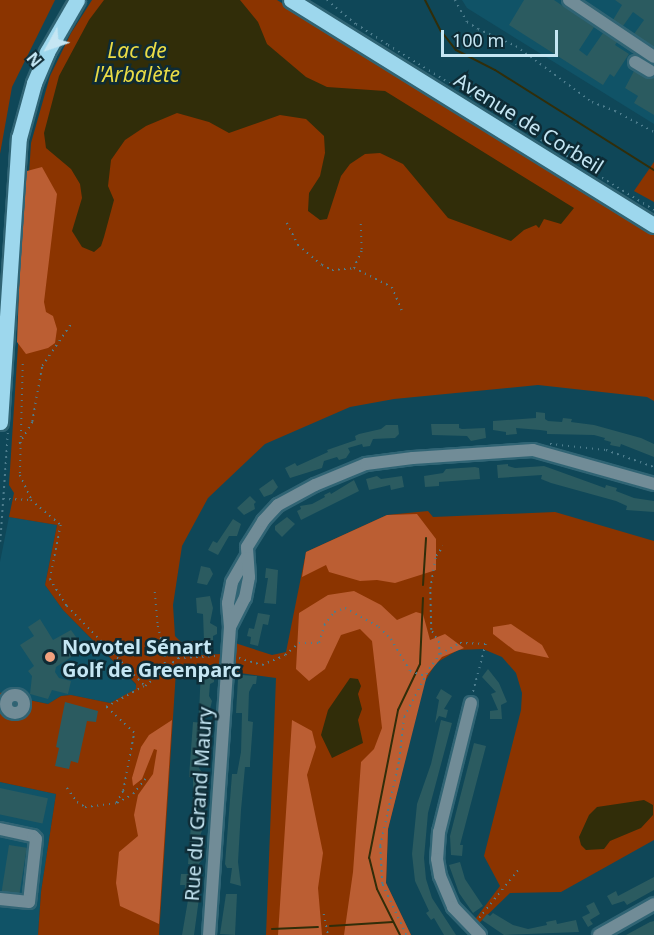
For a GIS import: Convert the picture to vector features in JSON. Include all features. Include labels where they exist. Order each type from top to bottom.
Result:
[{"type":"main road","points":[[4,422],[19,138],[34,83],[47,52],[77,0]]},
{"type":"main road","name":"Avenue de Corbeil","points":[[291,0],[654,225]]},
{"type":"street","points":[[569,0],[654,57]]},
{"type":"street","points":[[635,62],[650,71]]},
{"type":"street","name":"Rue du Grand Maury","points":[[209,935],[230,627],[228,603],[232,582],[246,558],[247,547],[256,532],[279,505],[315,485],[366,464],[413,458],[533,450],[654,484]]},
{"type":"street","points":[[471,703],[437,847],[440,876],[445,892],[453,907],[475,931]]},
{"type":"street","points":[[0,829],[33,836],[36,839],[29,902],[0,899]]},
{"type":"street","points":[[599,935],[654,904]]},
{"type":"path","points":[[327,0],[356,24],[388,45],[654,210]]},
{"type":"path","points":[[455,0],[467,22],[516,45],[592,102],[615,111],[654,132]]},
{"type":"path","points":[[287,224],[298,245],[326,267],[341,270],[354,268],[392,287],[403,314]]},
{"type":"path","points":[[354,268],[363,245],[361,224]]},
{"type":"path","points":[[19,445],[32,422],[42,366],[71,324]]},
{"type":"path","points":[[23,364],[19,445],[20,475],[31,500],[61,525],[50,579],[67,606],[145,686]]},
{"type":"path","points":[[0,542],[4,422]]},
{"type":"path","points":[[547,444],[606,450],[654,467]]},
{"type":"path","points":[[3,499],[31,500]]},
{"type":"path","points":[[439,656],[439,643],[431,630],[430,588],[436,556],[443,546]]},
{"type":"path","points":[[155,592],[165,670]]},
{"type":"path","points":[[116,804],[123,791],[134,734],[106,707],[145,686],[178,658],[193,655],[228,657],[262,665],[285,655],[299,644],[319,643],[329,619],[339,609],[345,608],[379,627],[391,639],[410,671],[425,676]]},
{"type":"path","points":[[406,935],[382,884],[380,846],[399,760],[404,717],[425,676],[439,656],[460,643],[486,644],[471,703]]},
{"type":"path","points":[[67,788],[77,802],[86,807],[116,804],[133,794],[147,777]]},
{"type":"path","points":[[475,931],[518,870]]},
{"type":"path","points":[[324,914],[328,935]]},
{"type":"shaded area","points":[[0,0],[55,0],[12,87],[0,154]]},
{"type":"shaded area","points":[[92,0],[277,0],[654,235],[654,401],[647,397],[538,385],[394,399],[350,407],[265,444],[208,498],[182,546],[173,605],[175,636],[181,642],[199,641],[200,655],[221,654],[220,671],[182,666],[176,671],[159,935],[38,935],[41,892],[56,794],[0,782],[0,693],[13,690],[23,692],[29,700],[48,704],[61,696],[71,695],[110,703],[136,689],[136,684],[63,610],[45,585],[57,525],[9,517],[14,493],[9,485],[31,143],[50,76],[71,33]]},
{"type":"shaded area","points":[[462,0],[654,0],[654,124],[467,8]]},
{"type":"shaded area","points":[[654,162],[654,202],[634,191]]},
{"type":"shaded area","points":[[42,167],[57,194],[44,302],[46,312],[53,316],[57,329],[55,343],[48,348],[26,354],[17,342],[23,186],[27,171]]},
{"type":"shaded area","points":[[428,511],[433,517],[555,512],[654,541],[654,840],[561,892],[510,893],[477,925],[473,922],[500,886],[484,856],[521,710],[522,693],[516,673],[502,657],[483,649],[458,650],[436,663],[424,683],[388,829],[386,883],[411,935],[266,935],[276,678],[233,672],[235,643],[272,655],[286,652],[306,552],[387,515]]},
{"type":"shaded area","points":[[417,514],[436,539],[436,570],[395,583],[377,580],[360,581],[329,572],[326,565],[302,577],[306,552],[387,515]]},
{"type":"shaded area","points":[[9,517],[57,525],[45,585],[63,610],[136,685],[136,690],[110,703],[71,695],[61,696],[48,704],[0,693],[0,562]]},
{"type":"shaded area","points":[[354,591],[381,605],[397,620],[416,612],[423,614],[430,640],[445,634],[464,648],[442,657],[427,675],[388,829],[386,883],[411,935],[344,935],[353,872],[361,762],[374,749],[382,728],[372,641],[360,629],[341,635],[325,669],[309,681],[296,669],[299,613],[328,595]]},
{"type":"shaded area","points":[[511,624],[542,645],[549,658],[515,651],[493,634],[493,627]]},
{"type":"shaded area","points":[[172,720],[159,924],[120,906],[116,883],[119,852],[138,836],[134,815],[138,795],[153,774],[157,750],[154,749],[142,779],[133,786],[132,778],[141,747],[149,735]]},
{"type":"shaded area","points":[[292,720],[312,731],[316,747],[307,775],[323,853],[318,888],[322,935],[278,935]]},
{"type":"shaded area","points":[[0,782],[56,794],[41,892],[38,935],[0,935]]},
{"type":"water","name":"Lac de l'Arbalète","points":[[104,0],[240,0],[258,22],[267,44],[306,77],[327,87],[385,91],[574,208],[561,224],[544,219],[539,228],[536,225],[524,230],[511,241],[448,218],[403,164],[380,153],[365,154],[350,164],[341,176],[327,219],[320,220],[308,211],[309,193],[320,176],[325,153],[324,136],[306,119],[280,115],[229,133],[209,122],[177,113],[146,126],[125,140],[111,160],[108,186],[114,200],[101,246],[94,252],[82,247],[72,231],[82,198],[80,184],[71,169],[46,148],[44,133],[59,76],[89,20]]},
{"type":"water","points":[[350,678],[358,679],[361,686],[358,694],[362,709],[358,720],[363,743],[332,758],[321,735],[328,710]]},
{"type":"water","points":[[644,800],[653,805],[653,815],[641,828],[610,841],[604,849],[586,850],[581,845],[579,837],[589,815],[597,807]]},
{"type":"building","points":[[524,0],[554,0],[594,27],[579,50],[587,56],[603,33],[617,42],[615,45],[629,54],[614,77],[610,74],[603,85],[509,25]]},
{"type":"building","points":[[615,0],[654,0],[654,47],[634,34],[644,20],[633,12],[623,26],[613,20],[622,5]]},
{"type":"building","points":[[634,71],[646,78],[654,78],[654,115],[634,103],[638,96],[625,88]]},
{"type":"building","points":[[536,412],[545,413],[545,419],[548,421],[562,422],[563,418],[572,419],[571,422],[594,425],[641,438],[654,444],[654,457],[621,444],[620,447],[610,445],[611,442],[604,440],[605,438],[594,435],[547,434],[547,431],[516,428],[517,434],[506,435],[506,432],[493,430],[493,421],[536,418]]},
{"type":"building","points":[[431,424],[459,424],[459,428],[462,429],[485,428],[486,438],[471,441],[467,436],[432,435]]},
{"type":"building","points":[[386,425],[398,425],[399,434],[395,438],[373,439],[370,446],[363,447],[362,444],[348,448],[350,452],[346,458],[339,460],[337,457],[324,461],[322,468],[290,478],[285,468],[295,463],[297,466],[328,452],[327,450],[356,440],[355,436],[359,434],[381,429]]},
{"type":"building","points":[[508,464],[515,468],[544,466],[605,488],[606,485],[617,488],[616,491],[634,498],[654,501],[654,512],[626,510],[627,506],[616,501],[551,483],[541,479],[542,475],[498,478],[497,465]]},
{"type":"building","points":[[479,468],[480,479],[439,482],[439,486],[425,487],[424,476],[443,473],[446,469]]},
{"type":"building","points":[[377,476],[381,479],[402,476],[404,487],[391,490],[390,485],[369,490],[366,479]]},
{"type":"building","points":[[273,479],[278,487],[272,494],[264,497],[259,489]]},
{"type":"building","points":[[354,480],[359,491],[301,520],[297,511],[301,509],[300,506],[312,504],[325,497],[324,495],[330,492],[331,494]]},
{"type":"building","points":[[250,496],[256,502],[255,509],[244,515],[237,508]]},
{"type":"building","points":[[287,517],[295,524],[282,537],[275,530],[275,526]]},
{"type":"building","points":[[233,519],[241,524],[237,536],[229,536],[218,555],[208,550],[213,541],[217,543]]},
{"type":"building","points":[[201,566],[210,568],[213,574],[207,585],[197,583]]},
{"type":"building","points":[[266,568],[278,570],[276,604],[264,603],[268,578],[265,578]]},
{"type":"building","points":[[210,596],[213,608],[210,623],[217,627],[217,634],[213,636],[213,640],[204,641],[203,614],[197,613],[196,598]]},
{"type":"building","points":[[258,613],[270,615],[268,625],[263,624],[258,646],[250,644],[251,637],[247,636],[249,628],[254,629]]},
{"type":"building","name":"Novotel Sénart Golf de Greenparc","points":[[40,619],[53,640],[71,630],[81,644],[73,650],[76,654],[56,667],[55,672],[59,678],[71,681],[68,694],[52,690],[48,699],[30,694],[32,676],[28,671],[34,666],[20,645],[34,636],[28,627]]},
{"type":"building","points":[[201,669],[211,670],[214,675],[214,682],[210,684],[209,696],[212,701],[209,713],[199,713]]},
{"type":"building","points":[[488,669],[499,683],[507,702],[501,705],[502,719],[490,719],[490,711],[498,710],[491,694],[496,692],[482,677]]},
{"type":"building","points":[[242,675],[257,676],[256,684],[253,684],[249,692],[248,721],[253,722],[250,767],[245,767],[241,810],[238,862],[241,886],[230,883],[232,868],[227,868],[225,864],[232,774],[237,774],[241,752],[242,713],[236,713],[238,679]]},
{"type":"building","points":[[441,689],[452,696],[444,709],[448,710],[446,718],[439,716],[435,723],[439,700],[436,698]]},
{"type":"building","points":[[65,702],[98,711],[96,722],[87,721],[78,763],[71,761],[69,769],[55,766],[59,748],[56,747]]},
{"type":"building","points":[[441,720],[452,723],[428,813],[424,858],[426,879],[432,898],[456,935],[444,935],[434,918],[431,920],[426,913],[429,911],[415,881],[412,854],[417,804],[431,764]]},
{"type":"building","points":[[193,722],[204,723],[205,727],[199,768],[202,772],[201,786],[206,791],[202,815],[204,825],[199,839],[203,842],[202,860],[198,865],[188,864],[193,798],[193,778],[189,777]]},
{"type":"building","points":[[474,743],[486,746],[460,845],[463,845],[462,856],[451,855],[450,836]]},
{"type":"building","points":[[0,788],[48,798],[43,824],[0,815]]},
{"type":"building","points":[[9,845],[27,848],[19,894],[2,891]]},
{"type":"building","points":[[460,862],[465,879],[483,906],[473,913],[459,893],[449,865]]},
{"type":"building","points":[[181,874],[192,874],[193,891],[200,891],[194,935],[182,935],[188,900],[184,900],[185,885],[180,885]]},
{"type":"building","points":[[654,877],[654,890],[627,905],[624,901],[612,905],[607,896],[616,891],[618,896]]},
{"type":"building","points":[[226,894],[237,894],[235,935],[220,934]]},
{"type":"building","points":[[594,902],[600,914],[590,920],[593,924],[588,927],[582,917],[590,913],[586,906]]},
{"type":"building","points":[[493,913],[513,925],[528,929],[547,925],[546,922],[556,920],[557,924],[576,920],[579,932],[504,935],[482,920],[487,914],[490,916]]},
{"type":"building","points":[[654,921],[654,935],[626,935],[650,922]]},
{"type":"waterway","points":[[425,0],[441,31],[456,50],[495,70],[654,170]]},
{"type":"waterway","points":[[423,585],[426,538]]},
{"type":"waterway","points":[[400,935],[377,889],[369,858],[398,710],[420,664],[423,598]]},
{"type":"waterway","points":[[330,926],[393,922]]},
{"type":"waterway","points":[[272,929],[318,927]]},
{"type":"place","name":"Novotel Sénart Golf de Greenparc","points":[[50,657]]}]
